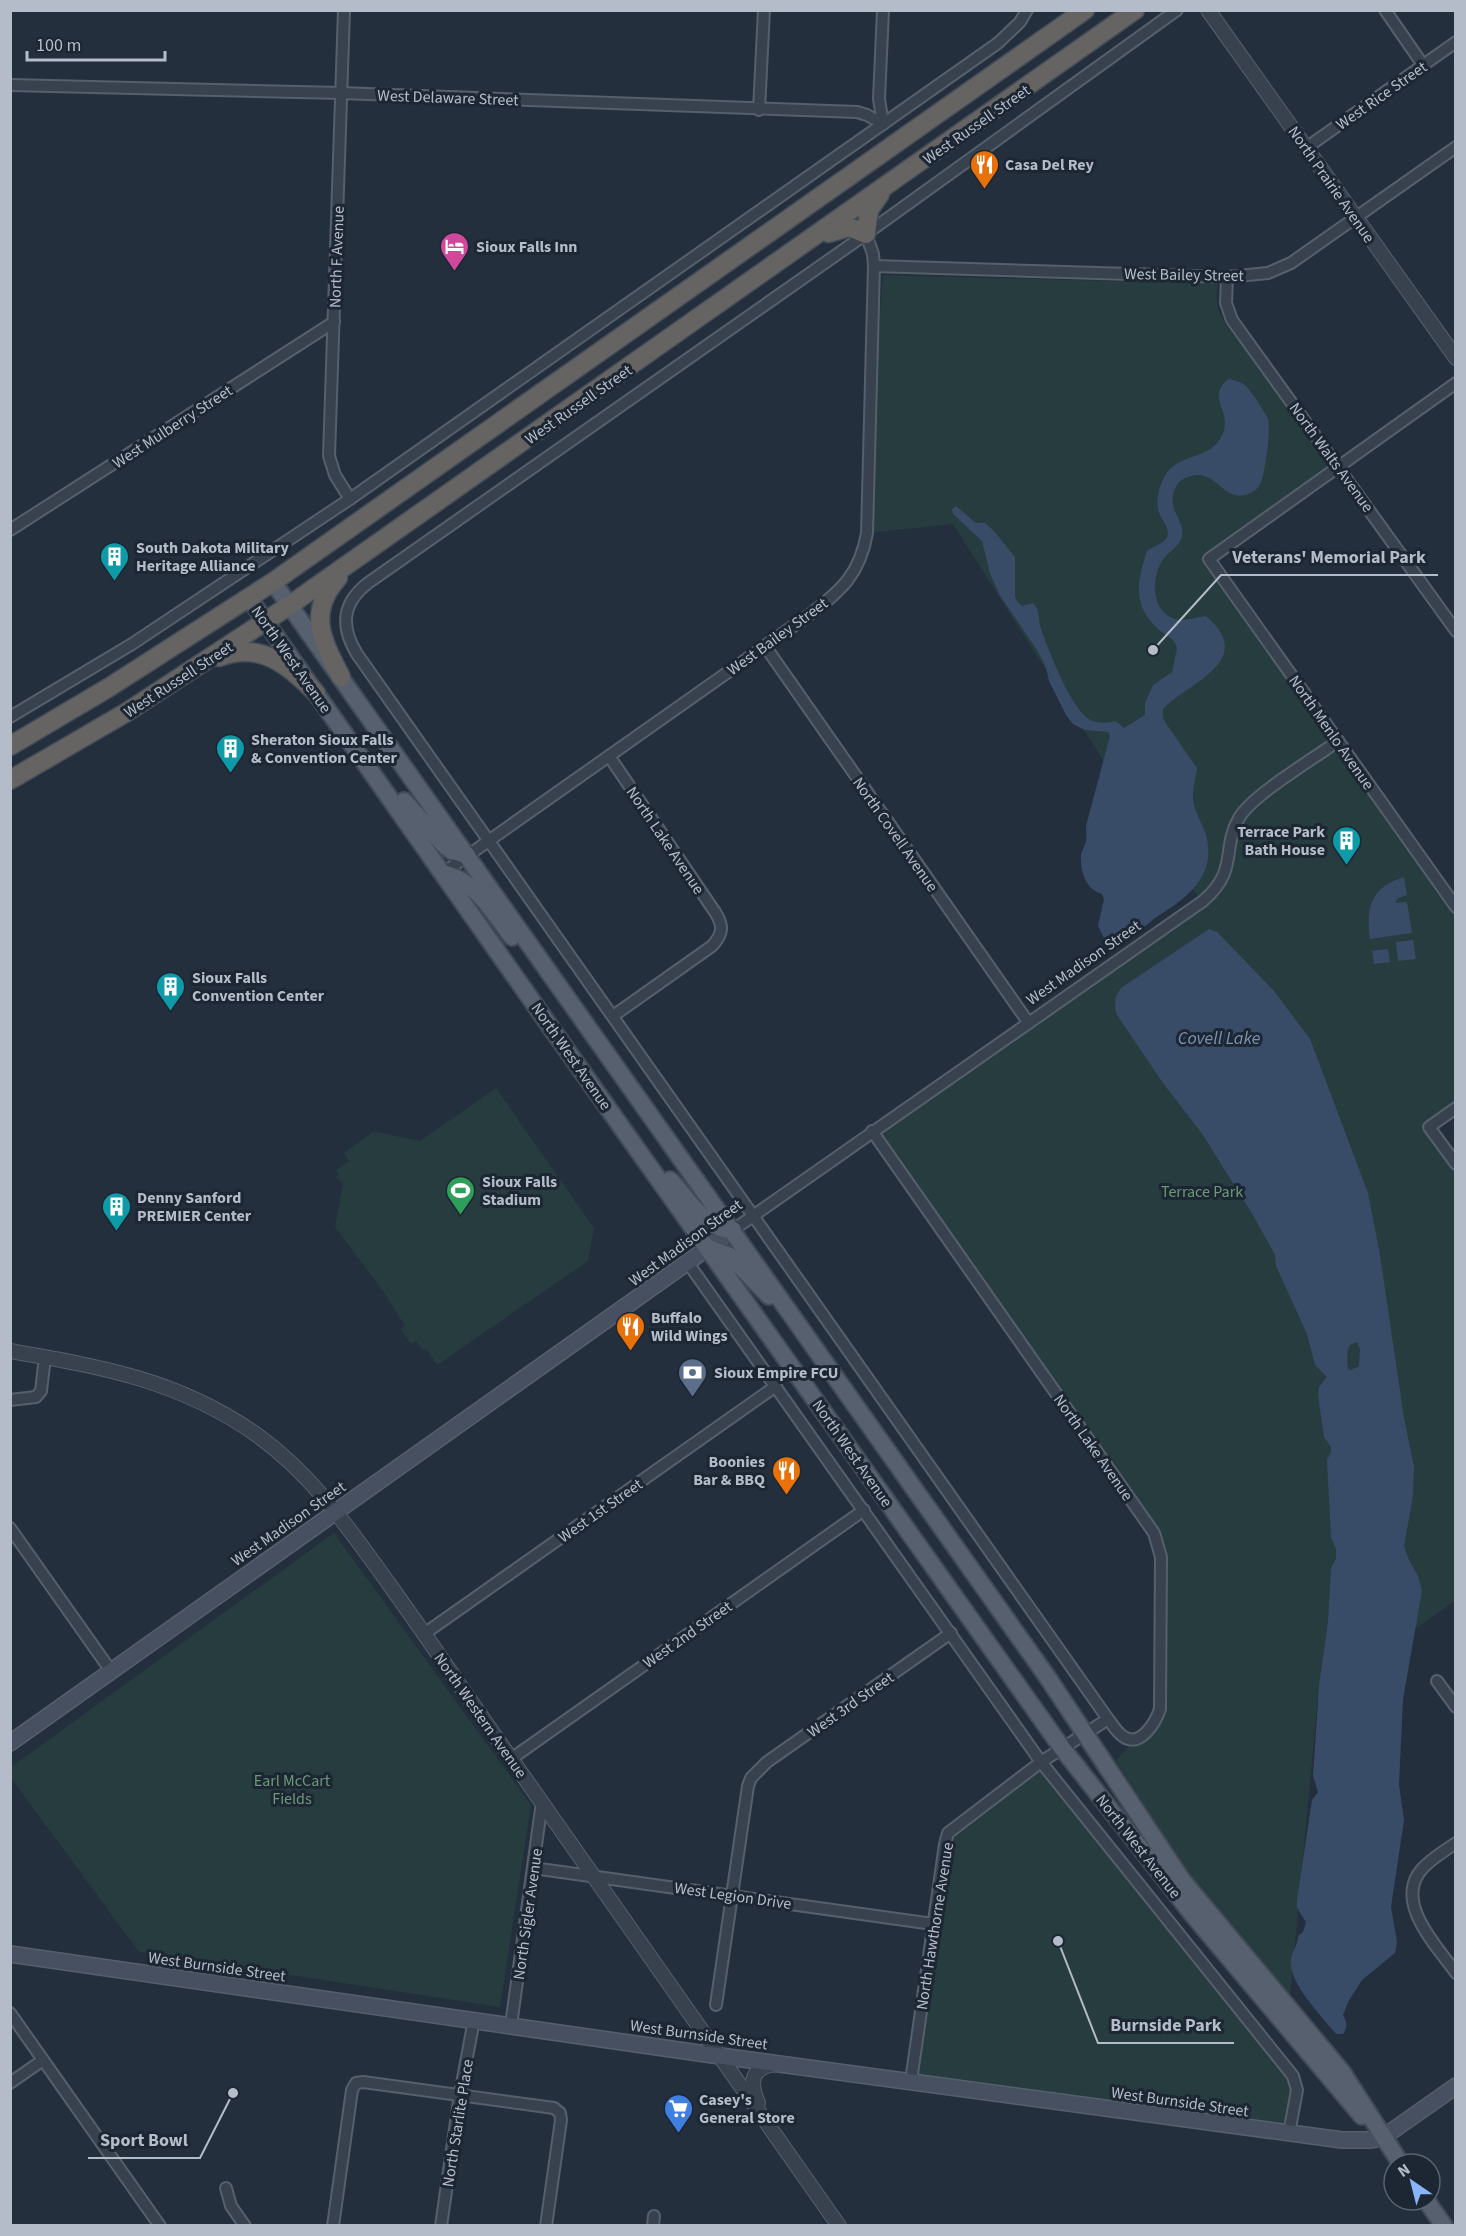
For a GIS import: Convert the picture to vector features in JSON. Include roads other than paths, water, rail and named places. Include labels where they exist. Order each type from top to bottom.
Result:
[{"type":"highway","name":"West Russell Street","points":[[10,746],[108,688],[273,582],[1085,10]]},
{"type":"highway","name":"West Russell Street","points":[[10,780],[127,712],[266,622],[1135,10]]},
{"type":"highway","points":[[790,254],[842,228],[849,227],[866,234],[869,210],[879,195],[892,183]]},
{"type":"highway","points":[[341,677],[320,633],[319,624],[324,597],[339,576],[385,539]]},
{"type":"highway","points":[[198,666],[235,652],[266,654],[285,664],[316,693]]},
{"type":"main road","name":"North West Avenue","points":[[273,582],[733,1230],[1085,1732],[1182,1880],[1342,2072],[1392,2152]]},
{"type":"main road","name":"North West Avenue","points":[[249,598],[1062,1748],[1213,1940],[1342,2095],[1382,2138]]},
{"type":"main road","points":[[378,780],[385,782],[445,846],[452,851],[468,855]]},
{"type":"main road","points":[[442,873],[460,878],[474,888],[530,957],[561,987]]},
{"type":"main road","points":[[646,1161],[676,1187],[711,1223],[724,1230],[733,1230]]},
{"type":"main road","name":"West Madison Street","points":[[10,1743],[733,1230]]},
{"type":"main road","points":[[708,1248],[730,1256],[764,1291],[791,1314]]},
{"type":"main road","name":"West Burnside Street","points":[[10,1954],[720,2056],[1289,2134],[1342,2140],[1382,2138]]},
{"type":"main road","points":[[1382,2138],[1455,2086]]},
{"type":"main road","points":[[1434,2212],[1444,2226]]},
{"type":"street","name":"North F Avenue","points":[[344,10],[329,456],[335,475],[350,499]]},
{"type":"street","points":[[759,110],[764,10]]},
{"type":"street","points":[[883,10],[879,99],[884,123]]},
{"type":"street","points":[[10,717],[132,644],[350,499],[998,43],[1020,22],[1027,10]]},
{"type":"street","name":"West Russell Street","points":[[489,841],[357,654],[348,635],[346,615],[354,597],[368,583],[866,234],[1177,10]]},
{"type":"street","name":"North Prairie Avenue","points":[[1208,10],[1455,358]]},
{"type":"street","points":[[1385,10],[1423,65]]},
{"type":"street","name":"West Rice Street","points":[[1306,148],[1455,42]]},
{"type":"street","name":"West Delaware Street","points":[[10,85],[341,93],[857,112],[884,123]]},
{"type":"street","name":"West Bailey Street","points":[[874,266],[1227,277],[1268,273],[1284,266],[1455,147]]},
{"type":"street","name":"West Bailey Street","points":[[442,873],[765,646],[835,595],[850,579],[864,551],[867,533],[874,266],[873,254],[866,234]]},
{"type":"street","name":"North Walts Avenue","points":[[1227,277],[1226,298],[1233,320],[1455,631]]},
{"type":"street","name":"West Mulberry Street","points":[[10,530],[334,322]]},
{"type":"street","points":[[535,369],[549,389]]},
{"type":"street","points":[[1339,466],[1455,383]]},
{"type":"street","name":"North Menlo Avenue","points":[[1339,466],[1209,558],[1455,907]]},
{"type":"street","name":"North Covell Avenue","points":[[765,646],[1028,1022]]},
{"type":"street","name":"West Madison Street","points":[[733,1230],[1215,891],[1227,868],[1235,828],[1246,809],[1338,741]]},
{"type":"street","name":"North Lake Avenue","points":[[609,756],[715,912],[722,926],[722,933],[712,946],[613,1016]]},
{"type":"street","points":[[489,841],[1108,1719],[1085,1732]]},
{"type":"street","points":[[1455,1108],[1429,1126],[1455,1164]]},
{"type":"street","name":"North Lake Avenue","points":[[872,1131],[1158,1539],[1161,1557],[1160,1708],[1154,1725],[1142,1735],[1130,1740],[1119,1733],[1108,1719]]},
{"type":"street","name":"North West Avenue","points":[[688,1263],[1041,1762],[1293,2076],[1297,2090],[1289,2134]]},
{"type":"street","name":"North Western Avenue","points":[[10,1352],[125,1373],[173,1389],[200,1401],[239,1424],[268,1444],[306,1477],[336,1510],[839,2226]]},
{"type":"street","points":[[10,1400],[36,1397],[41,1391],[45,1357]]},
{"type":"street","name":"West 1st Street","points":[[424,1634],[776,1386]]},
{"type":"street","name":"West 2nd Street","points":[[511,1759],[864,1510]]},
{"type":"street","points":[[10,1528],[111,1671]]},
{"type":"street","name":"West 3rd Street","points":[[733,1895],[747,1796],[752,1778],[767,1762],[951,1633]]},
{"type":"street","points":[[1437,1681],[1455,1707]]},
{"type":"street","name":"North Hawthorne Avenue","points":[[911,2081],[948,1833],[1041,1762],[1085,1732]]},
{"type":"street","name":"North Sigler Avenue","points":[[511,2025],[542,1803]]},
{"type":"street","points":[[1455,1843],[1423,1868],[1414,1881],[1413,1893],[1414,1909],[1418,1919],[1455,1973]]},
{"type":"street","name":"West Legion Drive","points":[[533,1868],[933,1924]]},
{"type":"street","points":[[716,2005],[733,1895]]},
{"type":"street","points":[[10,2013],[160,2226]]},
{"type":"street","name":"North Starlite Place","points":[[441,2226],[460,2094],[474,2020]]},
{"type":"street","points":[[10,2083],[44,2060]]},
{"type":"street","points":[[766,2122],[753,2088],[753,2078],[759,2070],[769,2065],[783,2064]]},
{"type":"street","points":[[333,2226],[352,2090],[356,2083],[460,2094],[554,2108],[560,2113],[561,2120],[546,2226]]},
{"type":"street","points":[[226,2188],[231,2206],[244,2226]]},
{"type":"water","points":[[1229,379],[1245,385],[1268,419],[1267,453],[1261,481],[1253,492],[1239,496],[1225,490],[1206,476],[1188,477],[1179,482],[1172,500],[1181,525],[1182,537],[1158,568],[1155,585],[1157,602],[1167,615],[1182,620],[1206,616],[1220,632],[1225,646],[1222,658],[1214,669],[1163,709],[1163,718],[1167,725],[1197,768],[1193,801],[1206,835],[1207,862],[1204,874],[1180,901],[1131,937],[1112,946],[1106,942],[1098,926],[1104,899],[1102,894],[1092,889],[1086,881],[1081,857],[1086,839],[1086,826],[1110,736],[1108,732],[1085,730],[1073,724],[1066,715],[1037,650],[999,594],[990,573],[982,541],[953,514],[952,509],[956,506],[976,523],[985,523],[1015,557],[1015,596],[1018,603],[1022,606],[1033,603],[1035,606],[1041,629],[1055,664],[1082,713],[1095,722],[1116,721],[1124,728],[1145,715],[1145,703],[1153,685],[1172,672],[1177,648],[1172,639],[1150,620],[1140,602],[1139,593],[1139,583],[1147,551],[1164,541],[1168,535],[1158,509],[1160,486],[1172,467],[1204,452],[1218,442],[1225,425],[1219,392],[1222,385]]},
{"type":"water","points":[[1404,877],[1407,895],[1398,898],[1395,903],[1407,902],[1412,933],[1370,939],[1369,917],[1373,900],[1384,887]]},
{"type":"water","name":"Covell Lake","points":[[1209,929],[1217,932],[1274,991],[1310,1039],[1368,1193],[1414,1467],[1413,1496],[1404,1546],[1418,1576],[1422,1591],[1403,1699],[1399,1785],[1404,1820],[1391,1907],[1397,1942],[1395,1953],[1362,1980],[1349,2000],[1343,2015],[1346,2029],[1343,2034],[1336,2034],[1314,2008],[1300,1988],[1291,1967],[1291,1958],[1298,1936],[1303,1932],[1306,1922],[1297,1908],[1297,1900],[1312,1800],[1318,1792],[1313,1776],[1319,1686],[1328,1622],[1331,1568],[1336,1559],[1336,1549],[1331,1537],[1327,1460],[1331,1447],[1324,1437],[1318,1395],[1319,1387],[1327,1377],[1315,1365],[1307,1334],[1276,1266],[1275,1255],[1254,1217],[1203,1135],[1163,1083],[1117,1015],[1115,1001],[1121,988]],"holes":[[[1357,1342],[1360,1349],[1359,1366],[1348,1369],[1347,1353],[1350,1345]]]},
{"type":"water","points":[[1413,940],[1416,959],[1398,961],[1396,942]]},
{"type":"water","points":[[1388,949],[1390,962],[1374,964],[1372,951]]},
{"type":"place","name":"Casa Del Rey","points":[[984,190]]},
{"type":"place","name":"Sioux Falls Inn","points":[[455,272]]},
{"type":"place","name":"South Dakota Military Heritage Alliance","points":[[115,582]]},
{"type":"place","name":"Veterans' Memorial Park","points":[[1153,650]]},
{"type":"place","name":"Sheraton Sioux Falls & Convention Center","points":[[230,774]]},
{"type":"place","name":"Terrace Park Bath House","points":[[1346,866]]},
{"type":"place","name":"Sioux Falls Convention Center","points":[[171,1012]]},
{"type":"place","name":"Sioux Falls Stadium","points":[[461,1216]]},
{"type":"place","name":"Denny Sanford PREMIER Center","points":[[116,1232]]},
{"type":"place","name":"Buffalo Wild Wings","points":[[630,1352]]},
{"type":"place","name":"Sioux Empire FCU","points":[[693,1398]]},
{"type":"place","name":"Boonies Bar & BBQ","points":[[786,1496]]},
{"type":"place","name":"Burnside Park","points":[[1058,1941]]},
{"type":"place","name":"Sport Bowl","points":[[233,2093]]},
{"type":"place","name":"Casey's General Store","points":[[678,2134]]},
{"type":"park label","name":"Terrace Park","points":[[1202,1191]]},
{"type":"park label","name":"Earl McCart Fields","points":[[292,1789]]}]
